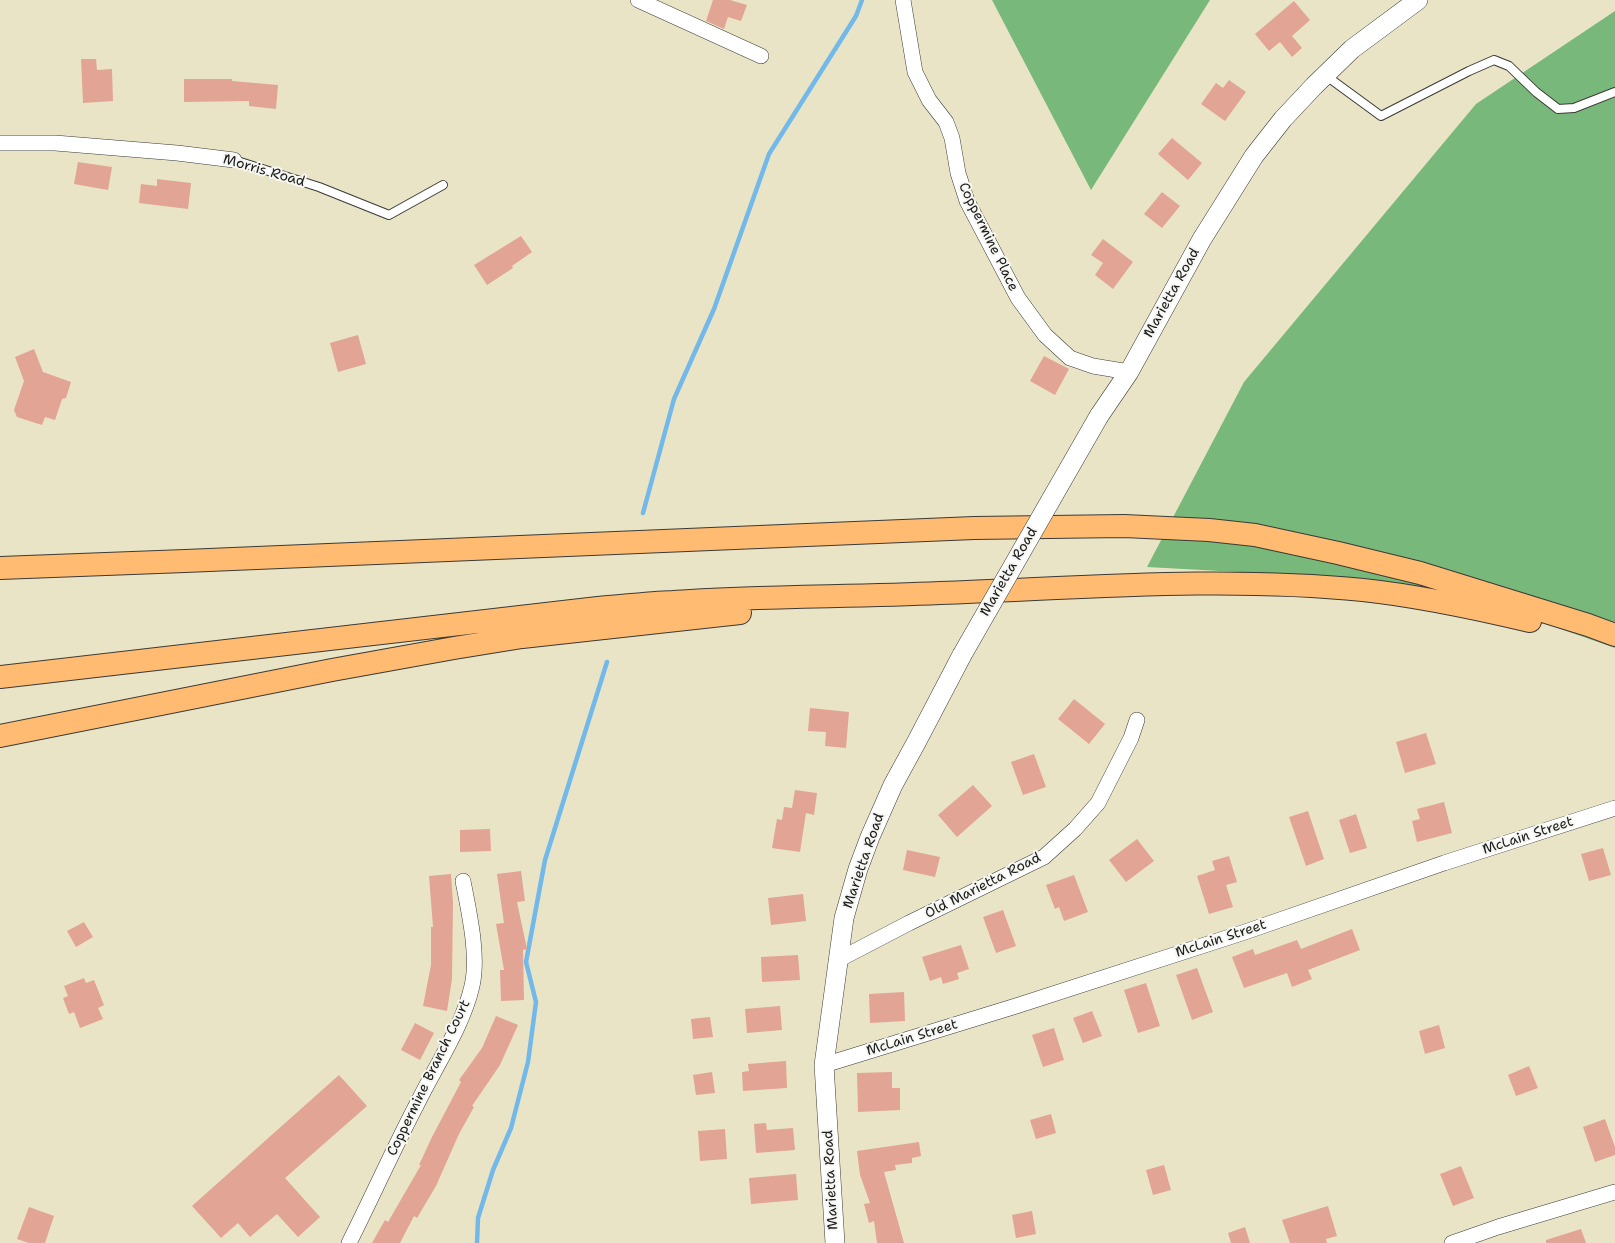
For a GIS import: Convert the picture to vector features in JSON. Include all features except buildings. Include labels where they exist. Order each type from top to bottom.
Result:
[{"type":"highway","points":[[0,568],[974,528],[1124,526],[1209,530],[1255,536],[1338,553],[1420,573],[1588,625],[1615,635]]},
{"type":"highway","points":[[0,677],[366,634],[673,602],[1104,586],[1204,584],[1322,587],[1365,590],[1446,602],[1577,632],[1615,639]]},
{"type":"highway","points":[[0,736],[332,670],[522,637],[696,617],[941,593]]},
{"type":"street","points":[[638,0],[761,56]]},
{"type":"street","name":"Coppermine Place","points":[[903,0],[915,72],[929,100],[946,122],[952,138],[958,173],[968,201],[1018,298],[1045,335],[1070,358],[1093,366],[1129,372]]},
{"type":"street","name":"Marietta Road","points":[[835,1243],[824,1065],[844,918],[858,869],[870,837],[893,785],[962,655],[1099,416],[1129,372],[1202,239],[1254,156],[1283,118],[1352,49],[1418,0]]},
{"type":"street","name":"Morris Road","points":[[0,144],[55,143],[177,153],[234,160]]},
{"type":"street","name":"Old Marietta Road","points":[[838,960],[909,923],[1044,857],[1075,829],[1098,802],[1131,738],[1137,720]]},
{"type":"street","name":"McLain Street","points":[[824,1065],[1016,1006],[1245,932],[1437,866],[1615,808]]},
{"type":"street","name":"Coppermine Branch Court","points":[[349,1243],[416,1105],[464,1015],[473,986],[475,961],[470,917],[463,881]]},
{"type":"street","points":[[1452,1243],[1498,1227],[1615,1192]]},
{"type":"lane","points":[[1325,75],[1382,116],[1494,60],[1509,66],[1536,92],[1558,108],[1574,108],[1615,92]]},
{"type":"lane","name":"Morris Road","points":[[234,160],[318,187],[389,215],[443,185]]},
{"type":"green space","points":[[992,0],[1210,0],[1091,190]]},
{"type":"green space","points":[[1615,11],[1615,648],[1464,595],[1294,575],[1147,567],[1244,382],[1476,104]]},
{"type":"waterway","points":[[643,513],[674,399],[714,309],[769,154],[856,16],[862,0]]},
{"type":"waterway","points":[[477,1243],[478,1218],[493,1170],[511,1128],[528,1062],[536,1002],[526,962],[545,860],[607,662]]}]
